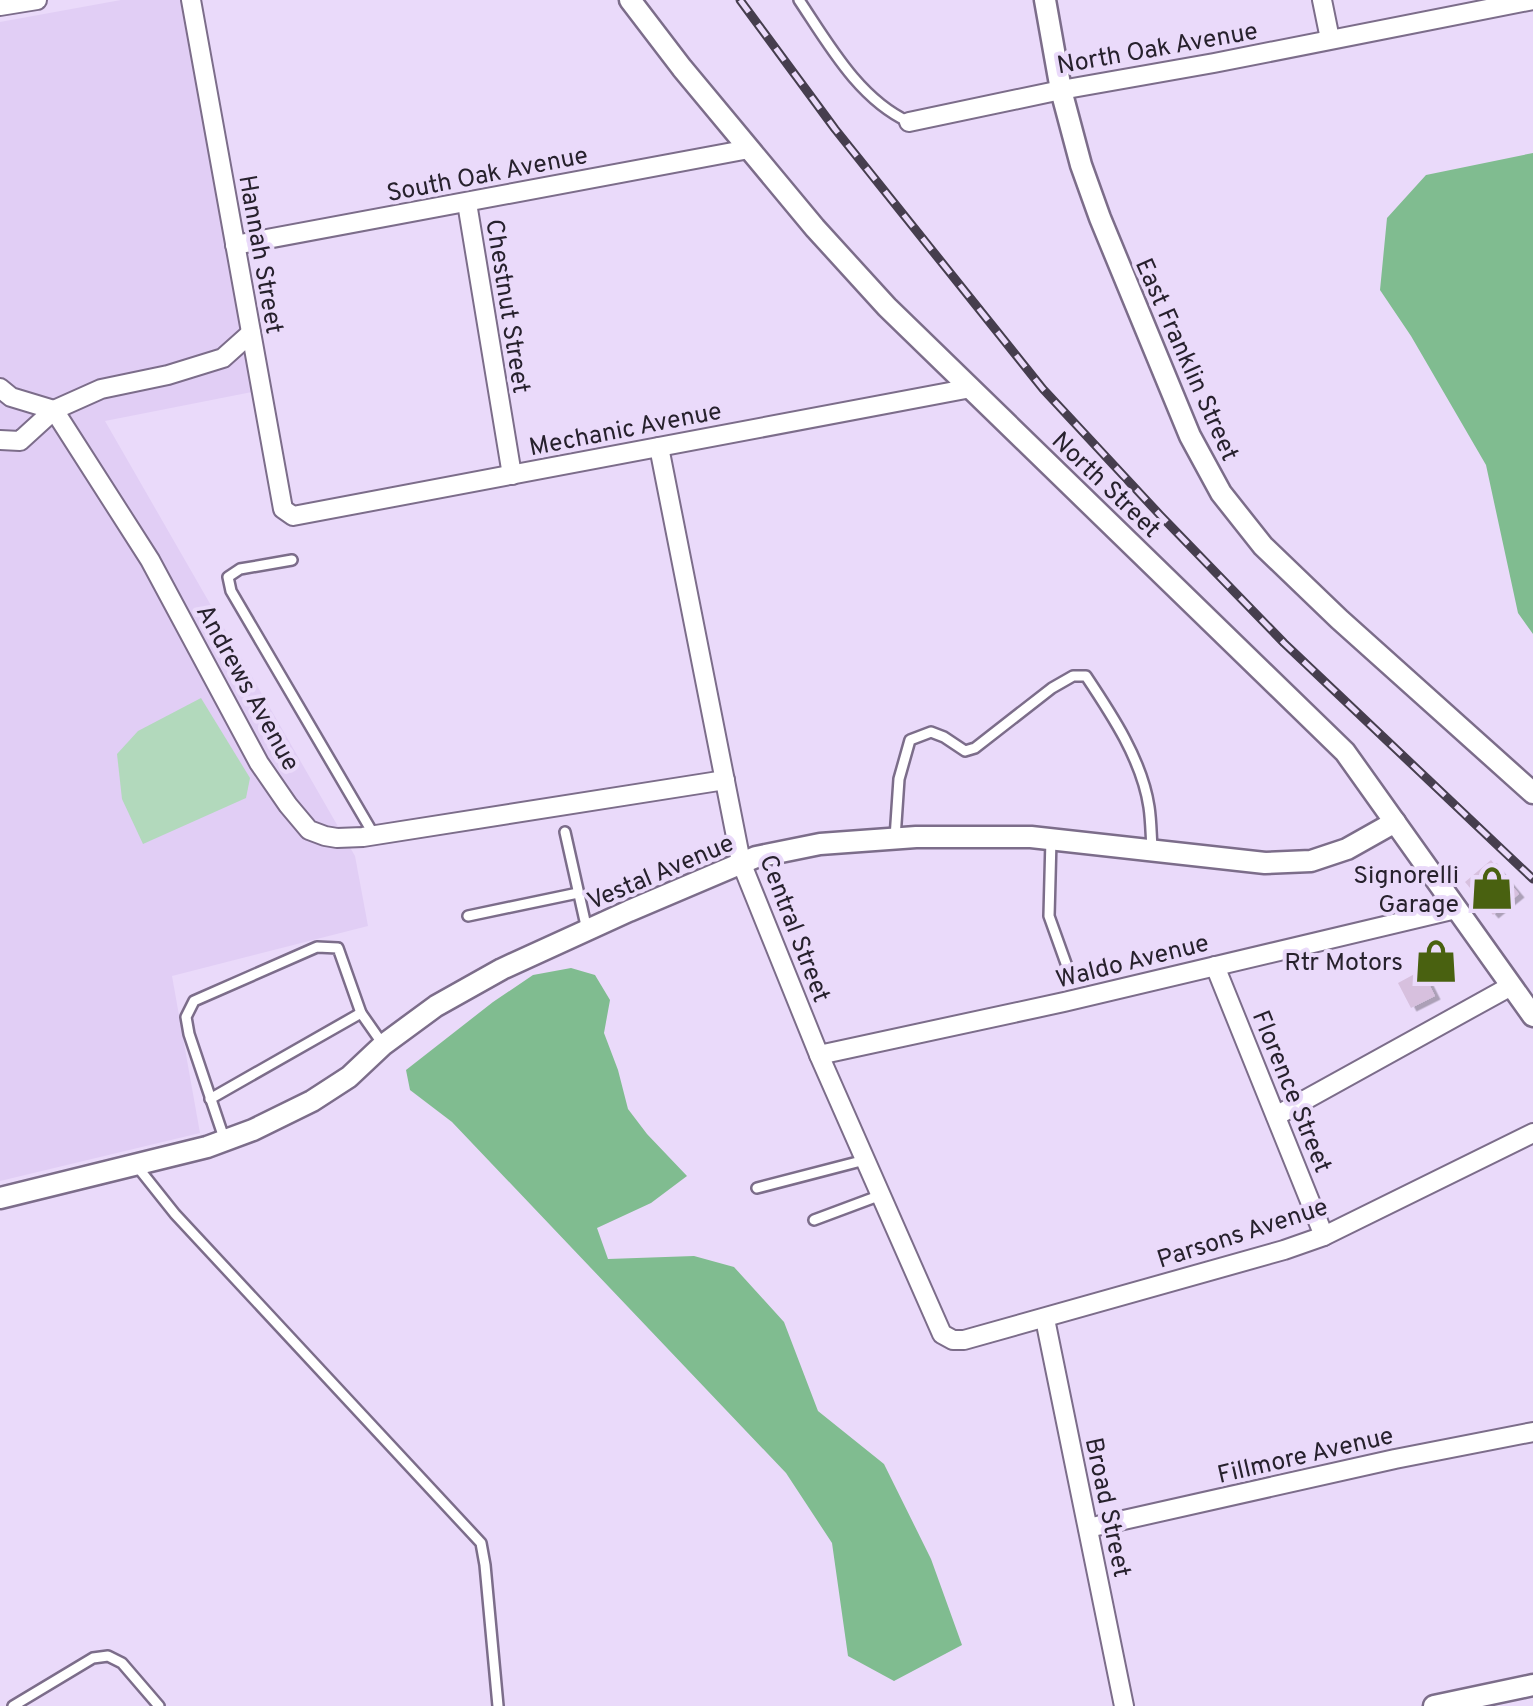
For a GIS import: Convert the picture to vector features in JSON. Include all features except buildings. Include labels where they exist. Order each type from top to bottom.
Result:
[{"type":"street","points":[[0,6],[36,0]]},
{"type":"street","name":"Hannah Street","points":[[191,0],[283,509],[288,514]]},
{"type":"street","name":"North Street","points":[[630,0],[749,149],[887,308],[1346,752],[1533,1016]]},
{"type":"street","name":"East Franklin Street","points":[[1045,0],[1061,90],[1081,165],[1190,436],[1221,493],[1262,546],[1533,792]]},
{"type":"street","points":[[1322,0],[1330,39]]},
{"type":"street","name":"North Oak Avenue","points":[[909,122],[1533,0]]},
{"type":"street","name":"South Oak Avenue","points":[[235,245],[749,149]]},
{"type":"street","name":"Chestnut Street","points":[[467,203],[512,476]]},
{"type":"street","points":[[0,440],[20,441],[54,410],[100,390],[223,358],[251,333]]},
{"type":"street","points":[[0,388],[11,396],[54,410]]},
{"type":"street","name":"Mechanic Avenue","points":[[288,514],[512,476],[971,388]]},
{"type":"street","name":"Andrews Avenue","points":[[54,410],[150,560],[260,763],[309,830],[337,838],[374,835],[725,780]]},
{"type":"street","name":"Central Street","points":[[659,448],[741,862],[880,1196],[942,1334],[953,1340]]},
{"type":"street","name":"Vestal Avenue","points":[[0,1198],[225,1141],[312,1101],[436,1006],[502,970],[741,862],[820,844],[896,838],[1032,837],[1265,863],[1310,861],[1347,849],[1395,822]]},
{"type":"street","name":"Waldo Avenue","points":[[819,1055],[1064,1002],[1456,909]]},
{"type":"street","name":"Florence Street","points":[[1214,966],[1324,1236]]},
{"type":"street","points":[[1276,1116],[1512,986]]},
{"type":"street","name":"Parsons Avenue","points":[[953,1340],[1045,1318],[1324,1236],[1533,1134]]},
{"type":"street","name":"Broad Street","points":[[1045,1318],[1124,1706]]},
{"type":"street","name":"Fillmore Avenue","points":[[1088,1528],[1533,1432]]},
{"type":"street","points":[[1434,1706],[1533,1685]]},
{"type":"lane","points":[[799,0],[860,85],[892,114],[909,122]]},
{"type":"lane","points":[[292,560],[240,570],[228,577],[231,591],[374,835]]},
{"type":"lane","points":[[896,838],[899,779],[910,740],[932,732],[966,752],[1052,688],[1073,676],[1086,676],[1115,720],[1137,768],[1149,805],[1152,850]]},
{"type":"lane","points":[[565,832],[587,930]]},
{"type":"lane","points":[[1051,839],[1049,916],[1068,969]]},
{"type":"lane","points":[[468,916],[578,893]]},
{"type":"lane","points":[[225,1141],[189,1034],[186,1017],[194,1001],[317,947],[338,948],[361,1013],[383,1045]]},
{"type":"lane","points":[[210,1099],[361,1013]]},
{"type":"lane","points":[[757,1188],[865,1160]]},
{"type":"lane","points":[[136,1165],[176,1214],[481,1543],[498,1706]]},
{"type":"lane","points":[[814,1220],[880,1196]]},
{"type":"lane","points":[[13,1706],[93,1658],[108,1656],[122,1664],[160,1706]]},
{"type":"shaded area","points":[[121,0],[180,0],[252,392],[105,421],[355,856],[368,926],[172,976],[200,1133],[0,1181],[0,22]]},
{"type":"green space","points":[[1533,153],[1533,634],[1518,613],[1486,465],[1380,290],[1387,218],[1426,175]]},
{"type":"green space","points":[[201,698],[250,778],[246,798],[143,844],[122,799],[117,754],[138,731]]},
{"type":"green space","points":[[571,968],[595,975],[610,1000],[604,1033],[628,1109],[687,1176],[651,1203],[597,1228],[608,1259],[694,1256],[734,1267],[784,1322],[818,1411],[884,1464],[931,1559],[962,1645],[894,1681],[848,1656],[832,1543],[786,1473],[452,1122],[410,1090],[406,1070],[493,1002],[533,975]]},
{"type":"railway","points":[[740,0],[835,129],[1043,389],[1284,643],[1533,879]]},
{"type":"place","name":"Signorelli Garage","points":[[1492,888]]},
{"type":"place","name":"Rtr Motors","points":[[1436,961]]}]
